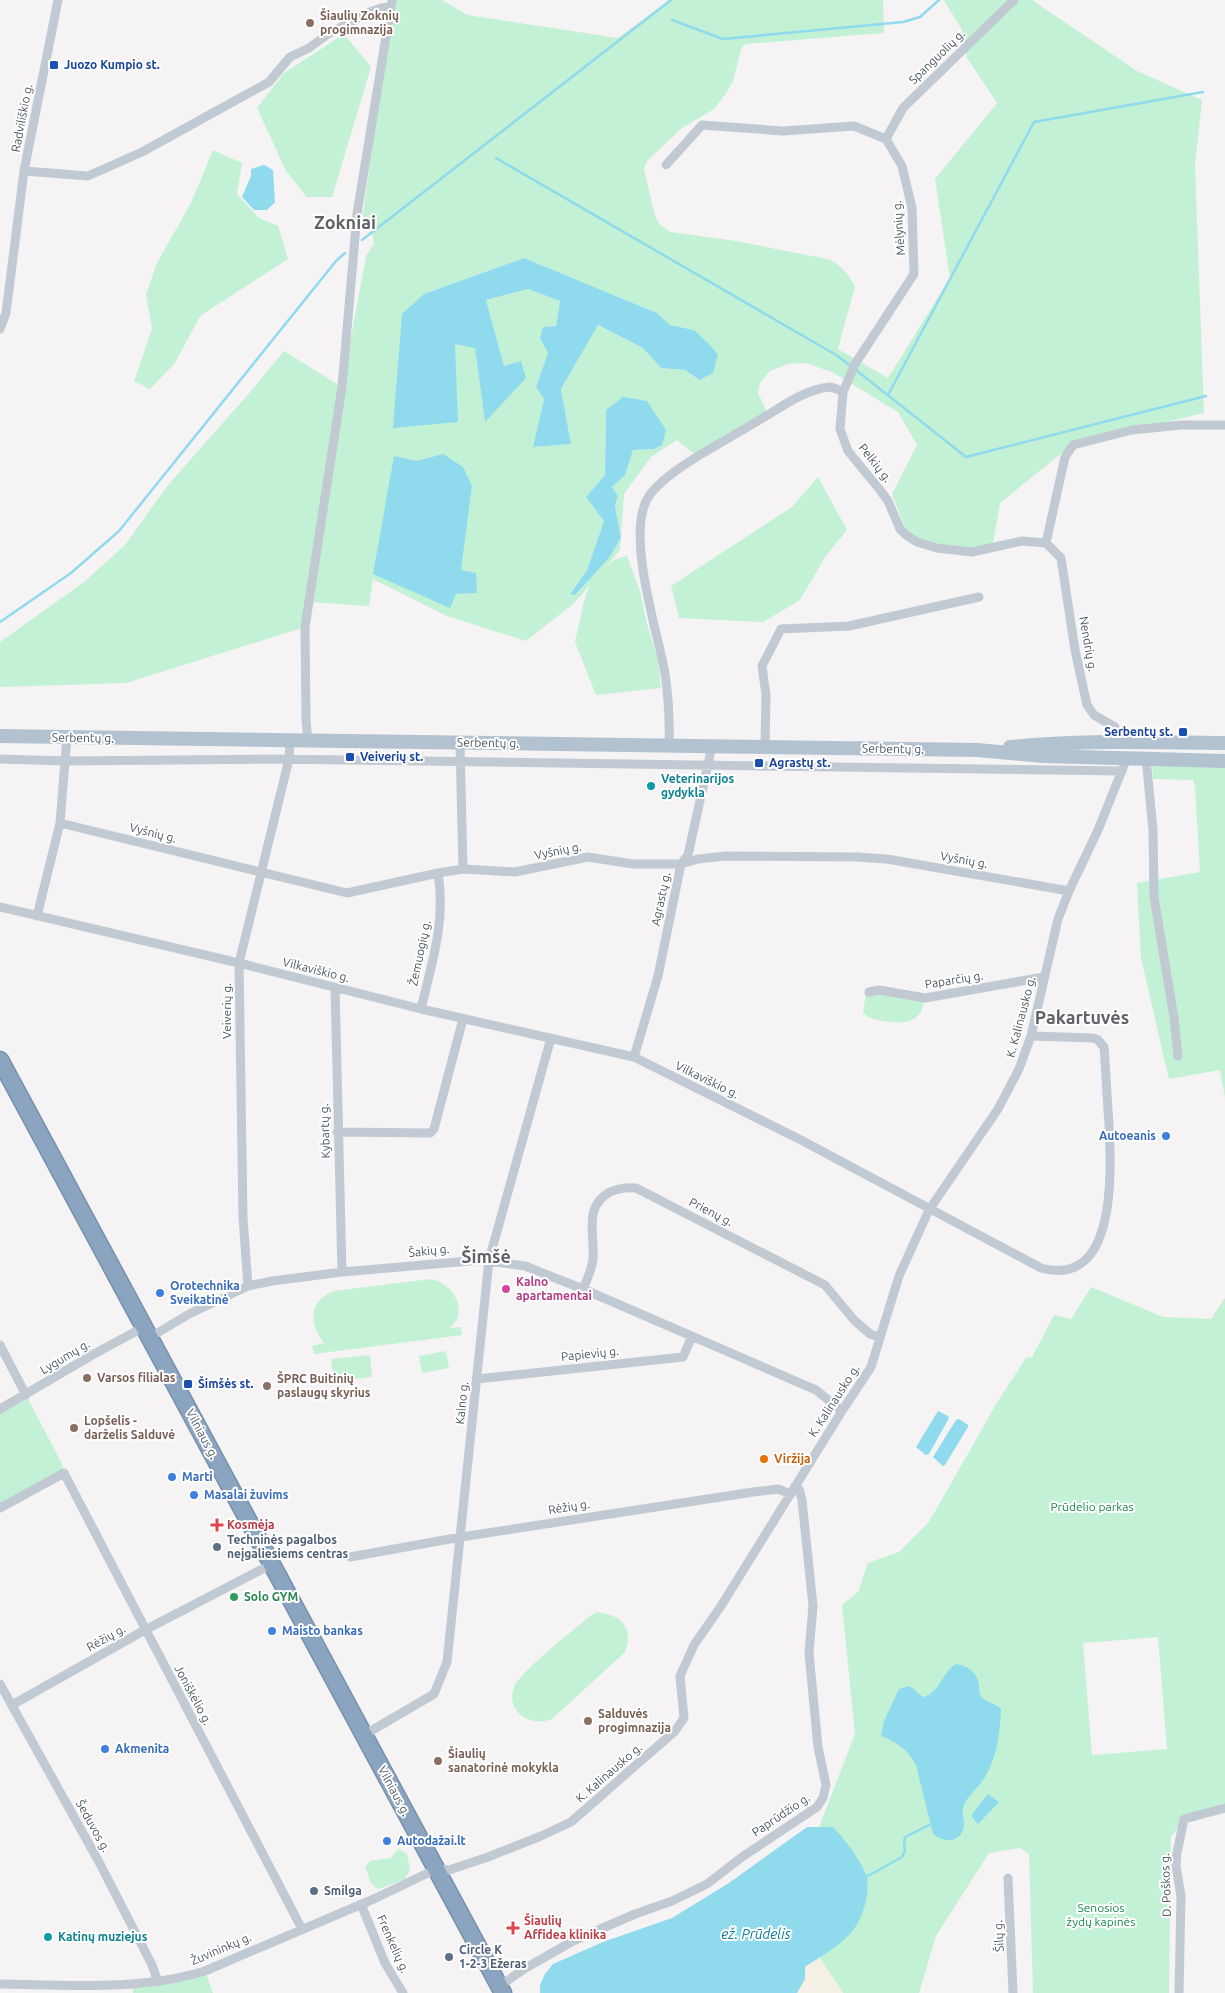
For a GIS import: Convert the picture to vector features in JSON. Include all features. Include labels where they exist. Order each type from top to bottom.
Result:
[{"type":"highway","name":"Vilniaus g.","points":[[0,1060],[501,1989]]},
{"type":"main road","name":"Serbentų g.","points":[[0,736],[977,750],[1125,764],[1146,758],[1225,761]]},
{"type":"main road","name":"Serbentų g.","points":[[977,750],[1043,744],[1119,742],[1225,743]]},
{"type":"street","name":"Radviliškio g.","points":[[0,329],[6,313],[24,171],[58,0]]},
{"type":"street","name":"Spanguolių g.","points":[[886,139],[903,108],[1014,0]]},
{"type":"street","points":[[24,171],[88,176],[142,152],[269,82],[290,57],[309,48],[328,34],[391,3]]},
{"type":"street","points":[[308,741],[305,627],[342,387],[357,214],[391,3]]},
{"type":"street","points":[[666,165],[702,125],[783,131],[854,126],[886,139]]},
{"type":"street","name":"Mėlynių g.","points":[[843,392],[856,364],[914,274],[912,208],[902,166],[886,139]]},
{"type":"street","points":[[669,746],[670,730],[663,660],[646,592],[639,526],[644,504],[650,494],[670,476],[806,393],[831,387],[843,392]]},
{"type":"street","name":"Pelkių g.","points":[[843,392],[840,429],[848,451],[888,501],[900,528],[906,535],[917,542],[937,548],[972,552],[1022,541],[1046,543]]},
{"type":"street","points":[[1046,543],[1065,457],[1073,445],[1132,430],[1181,425],[1225,425]]},
{"type":"street","name":"Nendrių g.","points":[[1046,543],[1061,558],[1075,650],[1087,705],[1094,715],[1115,727],[1119,742]]},
{"type":"street","points":[[765,746],[766,695],[762,666],[781,629],[849,626],[979,597]]},
{"type":"street","points":[[37,916],[60,823],[67,737]]},
{"type":"street","name":"Veiverių g.","points":[[248,1286],[242,1200],[239,963],[289,759],[290,740]]},
{"type":"street","points":[[460,743],[463,869]]},
{"type":"street","name":"Agrastų g.","points":[[634,1057],[658,976],[681,864],[688,855],[712,746]]},
{"type":"street","points":[[1146,758],[1153,830],[1154,898],[1174,1018],[1178,1056]]},
{"type":"street","points":[[0,759],[66,761],[289,759],[709,765],[1125,764]]},
{"type":"street","name":"K. Kalinausko g.","points":[[436,1869],[449,1870],[488,1857],[571,1822],[675,1731],[684,1718],[680,1676],[686,1661],[871,1367],[879,1337],[905,1261],[929,1210],[998,1109],[1020,1069],[1030,1036],[1058,919],[1125,764]]},
{"type":"street","name":"Vyšnių g.","points":[[60,823],[347,893],[463,869],[515,872],[588,857],[633,864],[681,864],[698,859],[725,856],[887,859],[1069,891]]},
{"type":"street","name":"Žemuogių g.","points":[[421,1009],[440,924],[441,890],[438,873]]},
{"type":"street","name":"Vilkaviškio g.","points":[[0,907],[239,963],[463,1019],[634,1057],[801,1140],[1040,1268],[1052,1271],[1069,1269],[1079,1265],[1095,1247],[1100,1236],[1110,1191],[1104,1047],[1098,1040],[1093,1038],[1030,1036]]},
{"type":"street","name":"Paparčių g.","points":[[869,992],[879,990],[925,998],[1044,977]]},
{"type":"street","name":"Kybartų g.","points":[[334,988],[342,1272]]},
{"type":"street","points":[[337,1132],[430,1133],[434,1129],[463,1019]]},
{"type":"street","name":"Kalno g.","points":[[364,1735],[434,1694],[447,1662],[489,1260],[551,1038]]},
{"type":"street","name":"Prienų g.","points":[[583,1289],[593,1260],[592,1218],[596,1204],[607,1194],[617,1189],[636,1188],[825,1286],[854,1320],[870,1334],[879,1337]]},
{"type":"street","name":"Šakių g.","points":[[147,1332],[248,1286],[342,1272],[489,1260],[525,1266],[583,1289],[816,1390],[842,1411]]},
{"type":"street","name":"Lygumų g.","points":[[0,1409],[94,1354],[147,1332]]},
{"type":"street","name":"Papievių g.","points":[[477,1379],[683,1357],[692,1336]]},
{"type":"street","points":[[0,1345],[26,1395]]},
{"type":"street","name":"Joniškėlio g.","points":[[0,1508],[64,1472],[302,1929]]},
{"type":"street","name":"Rėžių g.","points":[[350,1557],[461,1537],[778,1489],[793,1490]]},
{"type":"street","name":"Paprūdžio g.","points":[[501,1989],[524,1969],[586,1935],[635,1914],[672,1901],[707,1884],[742,1857],[817,1807],[824,1798],[826,1785],[818,1747],[809,1654],[813,1606],[802,1500],[799,1489],[793,1490]]},
{"type":"street","name":"Rėžių g.","points":[[12,1705],[146,1630],[272,1564]]},
{"type":"street","name":"Šeduvos g.","points":[[0,1684],[99,1862],[152,1965],[158,1982]]},
{"type":"street","name":"D. Poškos g.","points":[[1179,1993],[1181,1896],[1176,1866],[1180,1828],[1184,1820],[1225,1808]]},
{"type":"street","name":"Žuvininkų g.","points":[[0,1984],[158,1982],[204,1972],[361,1904],[436,1869]]},
{"type":"street","name":"Šilų g.","points":[[1008,1878],[1013,1993]]},
{"type":"street","name":"Frenkelių g.","points":[[361,1904],[385,1963],[402,1993]]},
{"type":"green space","points":[[392,0],[442,0],[467,15],[618,38],[669,0],[883,0],[884,33],[745,44],[741,49],[733,81],[714,109],[682,128],[647,161],[644,169],[655,216],[660,225],[670,232],[736,241],[827,259],[840,266],[855,286],[838,349],[888,378],[950,278],[935,179],[997,103],[967,58],[962,30],[944,0],[1032,0],[1137,71],[1202,100],[1195,165],[1204,413],[1073,444],[1000,503],[993,544],[968,549],[923,541],[910,533],[904,526],[892,494],[917,445],[898,412],[834,373],[807,363],[788,364],[770,371],[760,383],[758,393],[767,412],[694,454],[677,440],[651,457],[624,494],[621,537],[615,506],[618,496],[612,487],[625,475],[633,450],[654,449],[606,410],[605,475],[586,497],[604,521],[587,570],[570,593],[575,594],[609,558],[621,538],[620,550],[606,567],[614,560],[627,556],[640,591],[658,661],[661,688],[596,695],[575,642],[584,601],[590,585],[573,604],[526,641],[447,616],[373,579],[369,606],[308,602],[305,627],[126,683],[0,687],[0,642],[84,582],[125,545],[168,485],[284,351],[342,387],[366,256],[374,244],[372,232],[363,215]],"holes":[[[524,258],[657,313],[670,325],[694,330],[698,380],[685,370],[661,368],[643,348],[598,325],[561,389],[571,444],[533,447],[544,399],[536,387],[548,353],[541,338],[543,327],[556,326],[560,301],[528,289],[486,300],[504,366],[485,421],[475,347],[455,344],[424,294]],[[394,456],[417,461],[472,486],[460,570],[476,593],[456,594]]]},
{"type":"green space","points":[[344,34],[371,67],[332,197],[307,197],[286,171],[257,108],[284,73]]},
{"type":"green space","points":[[213,150],[242,163],[237,194],[259,218],[278,226],[288,259],[200,316],[175,363],[150,389],[134,381],[152,329],[146,294],[157,263],[191,203]]},
{"type":"green space","points":[[818,477],[847,530],[825,557],[800,600],[763,622],[679,618],[671,586],[792,507]]},
{"type":"green space","points":[[1152,762],[1225,764],[1225,1098],[1220,1070],[1169,1079],[1141,958],[1137,883],[1200,872],[1193,780],[1153,779]]},
{"type":"green space","points":[[869,992],[925,998],[923,1007],[916,1017],[905,1022],[891,1022],[872,1018],[863,1012],[866,994]]},
{"type":"green space","points":[[431,1279],[446,1286],[456,1299],[459,1315],[449,1328],[461,1327],[462,1335],[314,1354],[312,1346],[324,1343],[319,1336],[314,1321],[315,1307],[325,1296],[333,1291]]},
{"type":"green space","name":"Prūdelio parkas","points":[[1091,1287],[1163,1317],[1211,1319],[1225,1298],[1225,1808],[1184,1819],[1171,1837],[1169,1993],[1033,1993],[1029,1854],[1020,1848],[989,1853],[936,1936],[919,1993],[843,1993],[819,1957],[837,1945],[833,1827],[819,1827],[855,1734],[842,1605],[858,1592],[868,1563],[899,1552],[929,1522],[998,1401],[1026,1358],[1032,1357],[1054,1315],[1071,1319]],"holes":[[[1158,1637],[1167,1749],[1092,1755],[1083,1643]]]},
{"type":"green space","points":[[446,1351],[449,1368],[422,1373],[419,1356]]},
{"type":"green space","points":[[370,1355],[372,1377],[334,1382],[331,1359]]},
{"type":"green space","points":[[26,1395],[62,1464],[64,1473],[0,1508],[0,1409]]},
{"type":"green space","points":[[597,1612],[613,1616],[624,1624],[628,1636],[625,1652],[552,1719],[536,1721],[521,1715],[516,1710],[512,1696],[518,1680],[549,1651]]},
{"type":"green space","points":[[398,1849],[407,1854],[410,1870],[404,1880],[378,1889],[371,1883],[365,1867],[370,1861],[391,1858]]},
{"type":"green space","points":[[205,1971],[213,1993],[133,1993],[133,1983]]},
{"type":"sand","points":[[819,1957],[843,1993],[797,1993],[805,1967]]},
{"type":"water","points":[[264,165],[273,170],[275,202],[267,210],[254,210],[242,197],[251,176],[251,169]]},
{"type":"water","points":[[524,258],[657,313],[670,325],[694,330],[718,355],[713,373],[699,380],[685,370],[661,368],[643,348],[598,325],[561,389],[571,444],[533,447],[544,399],[536,387],[548,353],[540,338],[543,327],[556,326],[560,301],[528,289],[486,300],[504,366],[521,361],[526,378],[485,422],[475,348],[455,344],[458,422],[393,428],[402,314],[424,294]]},
{"type":"water","points":[[623,397],[647,401],[666,430],[662,445],[654,449],[633,450],[625,475],[612,487],[618,496],[615,506],[621,538],[609,558],[575,595],[570,594],[587,570],[604,521],[586,497],[605,475],[606,410]]},
{"type":"water","points":[[443,454],[463,467],[472,486],[461,570],[476,573],[477,593],[456,594],[450,608],[373,574],[394,456],[417,461]]},
{"type":"water","points":[[938,1411],[949,1418],[929,1454],[926,1455],[916,1447]]},
{"type":"water","points":[[959,1419],[968,1427],[943,1466],[933,1457],[956,1420]]},
{"type":"water","points":[[956,1664],[974,1672],[978,1679],[981,1696],[1001,1709],[999,1737],[992,1764],[963,1807],[963,1830],[957,1838],[947,1840],[933,1834],[916,1765],[913,1760],[902,1747],[881,1736],[884,1721],[899,1689],[908,1686],[924,1697],[938,1686],[951,1667]]},
{"type":"water","points":[[988,1794],[999,1802],[978,1824],[972,1817],[972,1814]]},
{"type":"water","name":"ež. Prūdelis","points":[[807,1827],[833,1827],[848,1844],[862,1865],[868,1884],[863,1912],[854,1929],[837,1945],[805,1967],[805,1979],[797,1993],[540,1993],[540,1985],[545,1974],[553,1964],[603,1942],[672,1918],[729,1883]]},
{"type":"waterway","points":[[362,240],[671,0]]},
{"type":"waterway","points":[[672,20],[723,39],[903,22],[920,17],[939,0]]},
{"type":"waterway","points":[[888,395],[1034,122],[1203,92]]},
{"type":"waterway","points":[[496,158],[836,355],[851,366]]},
{"type":"waterway","points":[[0,622],[71,573],[119,531],[336,261],[345,253]]},
{"type":"waterway","points":[[856,370],[966,457],[1206,396]]},
{"type":"waterway","points":[[866,1877],[902,1857],[905,1851],[905,1837],[929,1825]]},
{"type":"place","name":"Šiaulių Zoknių progimnazija","points":[[310,23]]},
{"type":"place","name":"Juozo Kumpio st.","points":[[54,65]]},
{"type":"place","name":"Serbentų st.","points":[[1183,732]]},
{"type":"place","name":"Veiverių st.","points":[[350,757]]},
{"type":"place","name":"Agrastų st.","points":[[759,763]]},
{"type":"place","name":"Veterinarijos gydykla","points":[[651,786]]},
{"type":"place","name":"Autoeanis","points":[[1166,1136]]},
{"type":"place","name":"Kalno apartamentai","points":[[506,1289]]},
{"type":"place","name":"Orotechnika Sveikatinė","points":[[160,1293]]},
{"type":"place","name":"Varsos filialas","points":[[87,1378]]},
{"type":"place","name":"Šimšės st.","points":[[188,1384]]},
{"type":"place","name":"ŠPRC Buitinių paslaugų skyrius","points":[[267,1386]]},
{"type":"place","name":"Lopšelis - darželis Salduvė","points":[[74,1428]]},
{"type":"place","name":"Viržija","points":[[764,1459]]},
{"type":"place","name":"Marti","points":[[172,1477]]},
{"type":"place","name":"Masalai žuvims","points":[[194,1495]]},
{"type":"place","name":"Kosmėja","points":[[217,1525]]},
{"type":"place","name":"Techninės pagalbos neįgaliesiems centras","points":[[217,1547]]},
{"type":"place","name":"Solo GYM","points":[[234,1597]]},
{"type":"place","name":"Maisto bankas","points":[[272,1631]]},
{"type":"place","name":"Salduvės progimnazija","points":[[588,1721]]},
{"type":"place","name":"Akmenita","points":[[105,1749]]},
{"type":"place","name":"Šiaulių sanatorinė mokykla","points":[[438,1761]]},
{"type":"place","name":"Autodažai.lt","points":[[387,1841]]},
{"type":"place","name":"Smilga","points":[[314,1891]]},
{"type":"place","name":"Šiaulių Affidea klinika","points":[[513,1928]]},
{"type":"place","name":"Katinų muziejus","points":[[48,1937]]},
{"type":"place","name":"Circle K 1-2-3 Ežeras","points":[[449,1957]]},
{"type":"district","name":"Zokniai","points":[[345,223]]},
{"type":"district","name":"Pakartuvės","points":[[1082,1018]]},
{"type":"district","name":"Šimšė","points":[[486,1257]]},
{"type":"park label","name":"Senosios žydų kapinės","points":[[1101,1915]]}]
